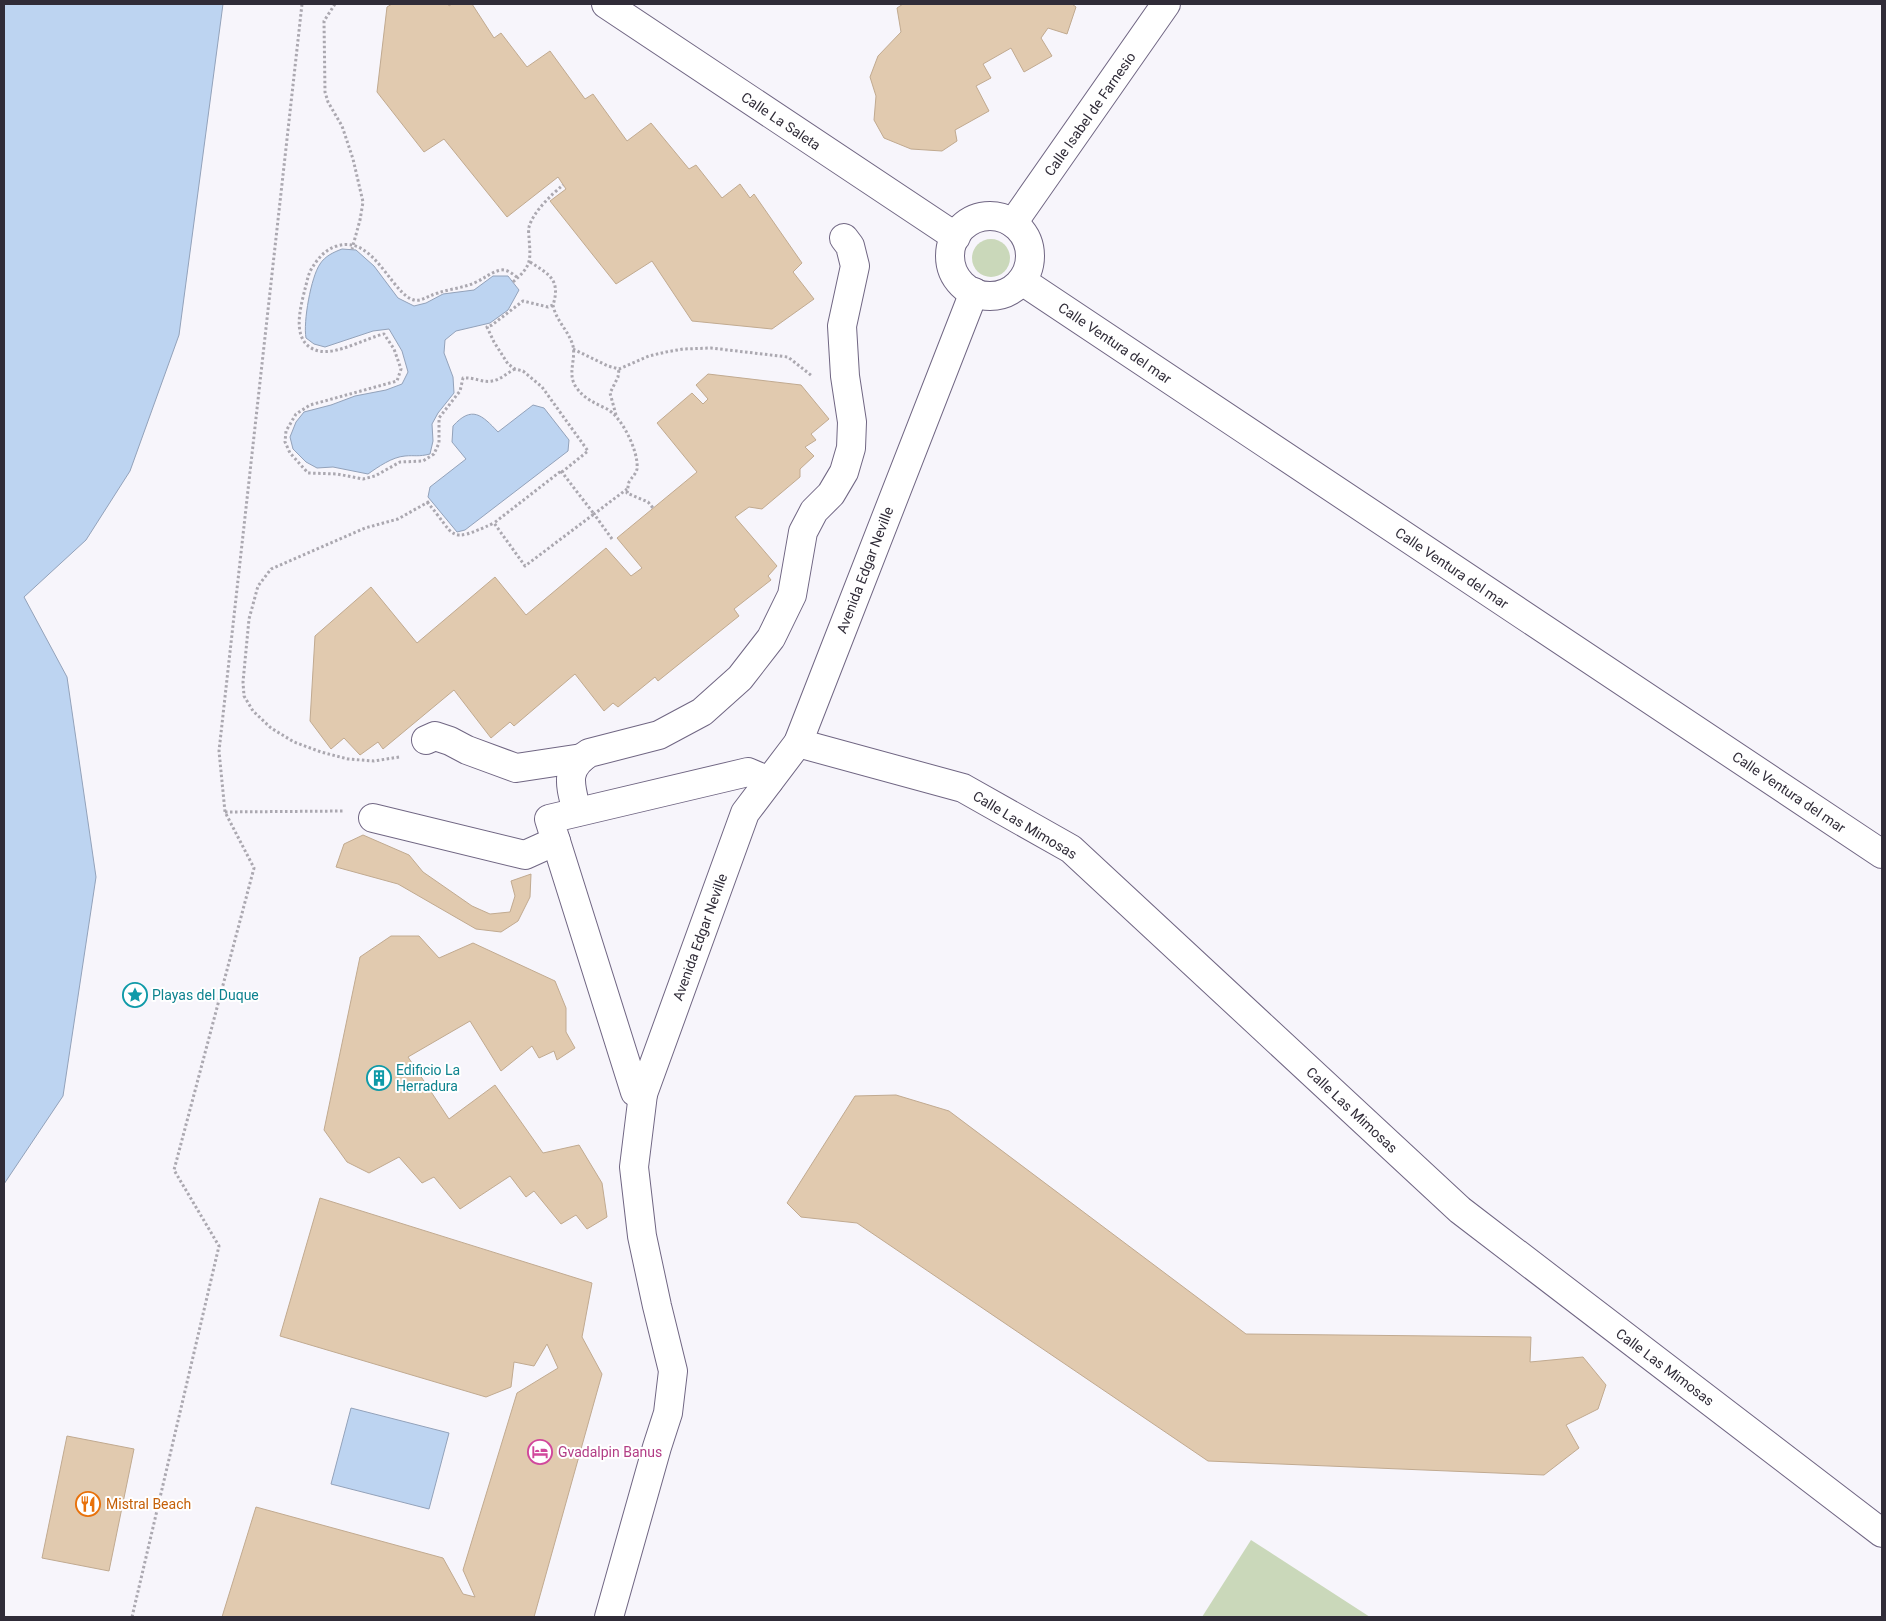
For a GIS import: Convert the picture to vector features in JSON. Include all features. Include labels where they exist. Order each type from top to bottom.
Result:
[{"type":"street","name":"Calle La Saleta","points":[[606,4],[956,237]]},
{"type":"street","name":"Calle Isabel de Farnesio","points":[[1013,223],[1166,4]]},
{"type":"street","points":[[988,216],[1001,218],[1013,223],[1022,233],[1028,244],[1031,257],[1028,270],[1022,281],[1005,294],[994,296],[965,288],[959,281],[951,264],[952,246],[964,226],[988,216]]},
{"type":"street","points":[[577,812],[570,780],[571,772],[582,758],[589,753],[659,735],[702,712],[740,678],[771,638],[792,595],[803,532],[814,510],[831,494],[844,472],[851,448],[852,422],[845,376],[842,326],[855,266],[852,251],[844,238]]},
{"type":"street","name":"Calle Ventura del mar","points":[[1022,281],[1882,854]]},
{"type":"street","name":"Avenida Edgar Neville","points":[[609,1617],[656,1447],[668,1413],[673,1371],[642,1236],[634,1167],[643,1094],[745,813],[798,742],[974,292]]},
{"type":"street","points":[[426,740],[435,736],[450,740],[467,750],[516,768],[582,758]]},
{"type":"street","name":"Calle Las Mimosas","points":[[798,742],[963,788],[1071,849],[1460,1210],[1882,1533]]},
{"type":"street","points":[[643,1094],[635,1092],[549,819],[748,772],[769,781]]},
{"type":"street","points":[[373,818],[525,855],[556,841]]},
{"type":"path","points":[[132,1617],[219,1246],[174,1170],[254,868],[225,812],[219,752],[302,4]]},
{"type":"path","points":[[335,4],[324,21],[326,92],[328,102],[344,133],[363,202],[352,249]]},
{"type":"path","points":[[513,282],[530,262],[529,227],[539,210],[552,194],[563,185]]},
{"type":"path","points":[[515,369],[493,381],[471,377],[463,378],[460,392],[440,418],[439,443],[434,454],[423,461],[400,462],[375,476],[364,479],[337,474],[308,473],[290,453],[285,442],[286,431],[296,414],[310,405],[396,381],[401,369],[394,349],[384,334],[335,350],[319,351],[308,346],[301,337],[300,311],[311,270],[318,258],[329,248],[340,245],[353,245],[368,253],[408,298],[418,301],[474,283],[487,275],[503,270],[513,273],[518,278]]},
{"type":"path","points":[[530,262],[545,272],[556,284],[556,295],[553,305],[573,349],[571,371],[574,385],[582,396],[609,410],[624,428],[630,440],[637,462],[636,471],[628,484],[627,493],[648,502],[653,508]]},
{"type":"path","points":[[426,740],[406,756],[374,761],[348,759],[294,742],[271,728],[253,711],[244,696],[243,682],[249,619],[258,586],[271,568],[364,528],[398,519],[429,501],[451,534],[458,536],[469,535],[494,524],[588,450],[542,388],[523,371],[515,369],[501,354],[487,327],[523,301],[548,307],[553,305]]},
{"type":"path","points":[[573,349],[608,366],[619,369],[649,356],[666,352],[711,348],[788,357],[813,377],[827,380],[845,376]]},
{"type":"path","points":[[616,417],[610,393],[618,377],[619,369]]},
{"type":"path","points":[[562,472],[612,539]]},
{"type":"path","points":[[494,524],[525,566],[628,488]]},
{"type":"path","points":[[225,812],[339,810],[373,818]]},
{"type":"green space","points":[[991,239],[1005,244],[1010,258],[1005,272],[991,277],[977,272],[972,258],[977,244]]},
{"type":"green space","points":[[1251,1540],[1370,1617],[1202,1617]]},
{"type":"water","points":[[4,4],[223,4],[179,335],[130,471],[86,540],[24,597],[67,677],[96,877],[63,1096],[4,1184]]},
{"type":"water","points":[[342,249],[356,250],[374,266],[398,298],[414,306],[426,303],[443,294],[474,290],[493,276],[508,276],[519,290],[508,310],[490,323],[456,331],[445,340],[444,353],[453,377],[454,393],[432,424],[433,441],[430,454],[395,458],[368,474],[333,467],[317,468],[306,462],[293,449],[290,437],[296,422],[304,412],[402,384],[408,372],[402,351],[389,329],[373,331],[325,347],[314,344],[306,338],[307,311],[317,270],[324,259]]},
{"type":"water","points":[[533,405],[544,408],[569,440],[568,451],[465,530],[457,532],[428,497],[430,487],[466,459],[452,442],[453,426],[471,414],[482,417],[498,432]]},
{"type":"water","points":[[351,1408],[449,1433],[429,1509],[331,1484]]},
{"type":"building","points":[[392,4],[448,4],[449,6],[452,4],[472,4],[494,38],[501,33],[527,67],[550,51],[585,99],[593,94],[627,141],[651,123],[689,169],[696,165],[722,198],[740,184],[750,198],[754,194],[802,263],[793,272],[814,299],[772,329],[692,321],[652,261],[616,284],[550,201],[566,189],[558,177],[507,217],[444,139],[424,152],[377,92],[387,7]]},
{"type":"building","points":[[903,4],[1072,4],[1076,7],[1067,34],[1048,28],[1041,38],[1052,56],[1024,72],[1011,48],[983,64],[991,78],[976,86],[989,111],[955,130],[957,141],[942,151],[911,149],[884,138],[874,120],[876,96],[870,77],[878,56],[901,32],[897,8]]},
{"type":"building","points":[[708,374],[801,385],[829,419],[811,434],[816,440],[805,447],[814,456],[800,469],[800,477],[762,509],[749,507],[735,517],[777,566],[768,576],[771,580],[734,609],[739,616],[658,681],[655,677],[618,707],[613,703],[604,711],[575,674],[514,726],[510,722],[491,738],[454,690],[383,749],[378,742],[360,755],[344,738],[331,749],[310,721],[315,636],[371,587],[417,643],[495,577],[526,615],[606,548],[631,576],[642,568],[617,538],[697,472],[657,423],[692,393],[703,404],[708,399],[696,385]]},
{"type":"building","points":[[363,835],[409,855],[423,872],[472,906],[490,914],[510,912],[515,896],[511,881],[531,874],[530,897],[518,921],[501,932],[476,929],[398,884],[336,867],[344,844]]},
{"type":"building","name":"Edificio La Herradura","points":[[391,936],[419,936],[439,958],[473,943],[555,981],[566,1008],[566,1032],[575,1048],[557,1060],[554,1051],[539,1058],[532,1046],[501,1071],[470,1021],[408,1057],[449,1119],[495,1085],[543,1153],[579,1145],[602,1183],[607,1217],[587,1229],[576,1215],[561,1224],[534,1191],[526,1197],[510,1176],[460,1209],[434,1177],[422,1183],[399,1157],[369,1173],[347,1162],[324,1130],[360,957]]},
{"type":"building","points":[[896,1095],[949,1111],[1246,1334],[1531,1337],[1530,1362],[1583,1357],[1606,1385],[1598,1409],[1566,1425],[1579,1448],[1544,1475],[1208,1461],[857,1223],[801,1217],[787,1203],[855,1096]]},
{"type":"building","name":"Gvadalpin Banus","points":[[320,1198],[592,1283],[582,1337],[602,1374],[534,1617],[222,1617],[256,1507],[443,1558],[463,1594],[475,1597],[463,1570],[517,1393],[558,1368],[547,1344],[534,1366],[514,1362],[511,1387],[486,1397],[280,1336]]},
{"type":"building","name":"Mistral Beach","points":[[67,1436],[134,1449],[109,1571],[42,1558]]},
{"type":"place","name":"Playas del Duque","points":[[135,995]]},
{"type":"place","name":"Edificio La Herradura","points":[[379,1078]]},
{"type":"place","name":"Gvadalpin Banus","points":[[540,1452]]},
{"type":"place","name":"Mistral Beach","points":[[88,1504]]}]
